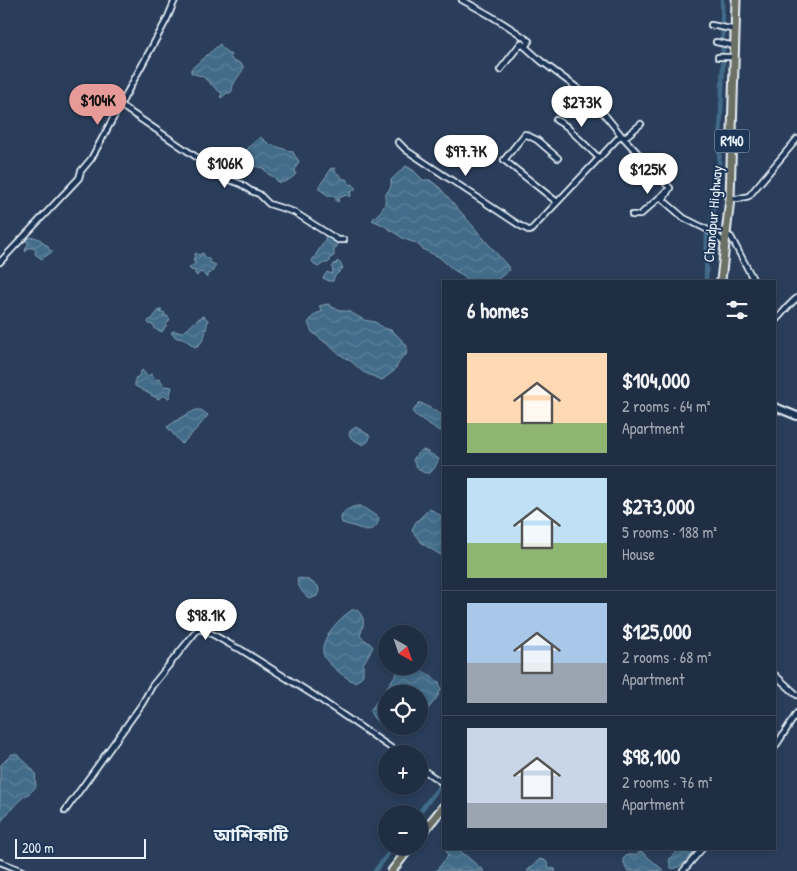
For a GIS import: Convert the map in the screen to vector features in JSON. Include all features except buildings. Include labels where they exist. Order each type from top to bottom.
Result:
[{"type":"main road","name":"Chandpur Highway","points":[[721,280],[730,198],[735,57],[731,45],[736,30],[736,0]]},
{"type":"main road","points":[[776,407],[797,416]]},
{"type":"main road","points":[[428,826],[442,808]]},
{"type":"main road","points":[[392,871],[404,855]]},
{"type":"street","points":[[0,262],[79,178],[81,171],[91,158],[175,0]]},
{"type":"street","points":[[462,0],[529,41],[525,47]]},
{"type":"street","points":[[711,24],[736,30]]},
{"type":"street","points":[[716,42],[731,45]]},
{"type":"street","points":[[500,70],[521,43],[541,61],[592,99],[623,137],[670,188]]},
{"type":"street","points":[[718,57],[735,57]]},
{"type":"street","points":[[120,105],[230,180],[259,194],[269,204],[294,212],[338,240],[344,240]]},
{"type":"street","points":[[556,120],[566,126],[599,158]]},
{"type":"street","points":[[398,142],[406,150],[530,231],[599,158],[641,124]]},
{"type":"street","points":[[557,202],[504,160],[525,134],[537,140],[558,158]]},
{"type":"street","points":[[730,198],[737,199],[749,196],[797,139]]},
{"type":"street","points":[[632,215],[640,215],[670,188]]},
{"type":"street","points":[[670,188],[663,200],[684,218],[714,233],[725,244]]},
{"type":"street","points":[[726,235],[731,237],[753,280]]},
{"type":"street","points":[[776,320],[784,313],[787,306],[797,298]]},
{"type":"street","points":[[65,812],[142,704],[152,686],[198,629],[205,630],[240,649],[315,696],[387,745]]},
{"type":"street","points":[[776,676],[797,695]]},
{"type":"street","points":[[776,745],[797,713]]},
{"type":"street","points":[[428,773],[442,783]]},
{"type":"street","points":[[683,871],[701,850]]},
{"type":"street","points":[[0,862],[19,870]]},
{"type":"water","points":[[220,44],[231,55],[230,57],[234,62],[238,62],[244,67],[233,85],[232,91],[221,98],[222,94],[202,76],[191,73],[191,69]]},
{"type":"water","points":[[260,137],[269,144],[293,152],[299,161],[294,176],[279,183],[263,168],[254,166],[243,157],[249,147]]},
{"type":"water","points":[[406,166],[423,180],[430,180],[440,188],[510,269],[497,280],[467,280],[439,257],[372,220],[384,206],[385,195],[391,187],[391,180]]},
{"type":"water","points":[[335,168],[335,172],[342,179],[346,179],[350,185],[353,184],[355,187],[355,190],[350,192],[350,197],[346,195],[339,198],[338,202],[336,197],[329,196],[319,189],[330,169]]},
{"type":"water","points":[[327,234],[338,243],[337,247],[334,248],[334,256],[330,258],[330,261],[318,267],[312,261]]},
{"type":"water","points":[[35,237],[47,245],[50,251],[53,251],[42,259],[35,254],[36,251],[33,248],[27,248],[26,252],[25,250],[29,242],[25,241],[28,238]]},
{"type":"water","points":[[196,253],[199,255],[203,253],[210,260],[209,262],[216,265],[212,272],[207,274],[207,278],[202,272],[197,276],[195,271],[189,268],[196,263],[193,261]]},
{"type":"water","points":[[337,261],[343,268],[334,277],[333,281],[324,279],[327,272],[332,274],[332,267],[335,263],[336,265]]},
{"type":"water","points":[[328,304],[340,310],[348,311],[364,320],[375,322],[398,336],[407,346],[406,355],[402,357],[394,371],[382,380],[363,372],[312,332],[308,323],[315,314],[323,311],[319,306]]},
{"type":"water","points":[[159,310],[162,310],[160,312],[165,313],[164,316],[170,319],[162,332],[155,329],[154,325],[149,324],[148,321]]},
{"type":"water","points":[[204,316],[208,320],[205,336],[201,343],[195,347],[171,333],[173,331],[185,331],[197,319]]},
{"type":"water","points":[[142,370],[147,376],[151,374],[156,380],[159,379],[164,386],[172,387],[169,398],[162,395],[159,399],[135,386],[135,378],[138,377]]},
{"type":"water","points":[[421,403],[442,415],[442,431],[414,414],[413,411]]},
{"type":"water","points":[[196,410],[201,410],[208,415],[182,444],[167,427]]},
{"type":"water","points":[[356,427],[369,435],[369,440],[363,445],[349,435],[350,431]]},
{"type":"water","points":[[422,450],[439,459],[430,473],[419,470],[413,460]]},
{"type":"water","points":[[361,506],[379,518],[374,528],[367,531],[342,523],[341,516],[347,510]]},
{"type":"water","points":[[429,509],[442,517],[442,556],[423,544],[412,531],[415,523]]},
{"type":"water","points":[[300,578],[318,586],[317,596],[310,599],[305,595],[298,585],[297,579]]},
{"type":"water","points":[[352,610],[357,610],[363,619],[360,636],[373,647],[363,664],[363,675],[354,682],[334,668],[323,652],[323,646],[328,634],[337,622]]},
{"type":"water","points":[[428,674],[439,682],[441,689],[428,709],[428,685],[388,685],[396,675]]},
{"type":"water","points":[[378,700],[378,722],[370,711]]},
{"type":"water","points":[[12,754],[18,755],[34,771],[36,786],[17,803],[0,823],[0,766]]},
{"type":"water","points":[[446,850],[459,850],[484,871],[436,871],[448,856]]},
{"type":"water","points":[[678,850],[698,850],[678,867],[671,868],[669,860]]},
{"type":"water","points":[[641,851],[664,871],[627,871],[623,859],[627,855],[636,855]]},
{"type":"water","points":[[540,859],[546,861],[549,867],[556,871],[527,871]]},
{"type":"waterway","points":[[706,280],[707,236],[712,223],[718,191],[723,63],[722,0]]},
{"type":"waterway","points":[[425,805],[442,784]]},
{"type":"waterway","points":[[375,871],[387,855]]},
{"type":"district","name":"আশিকাটি","points":[[251,835]]}]
